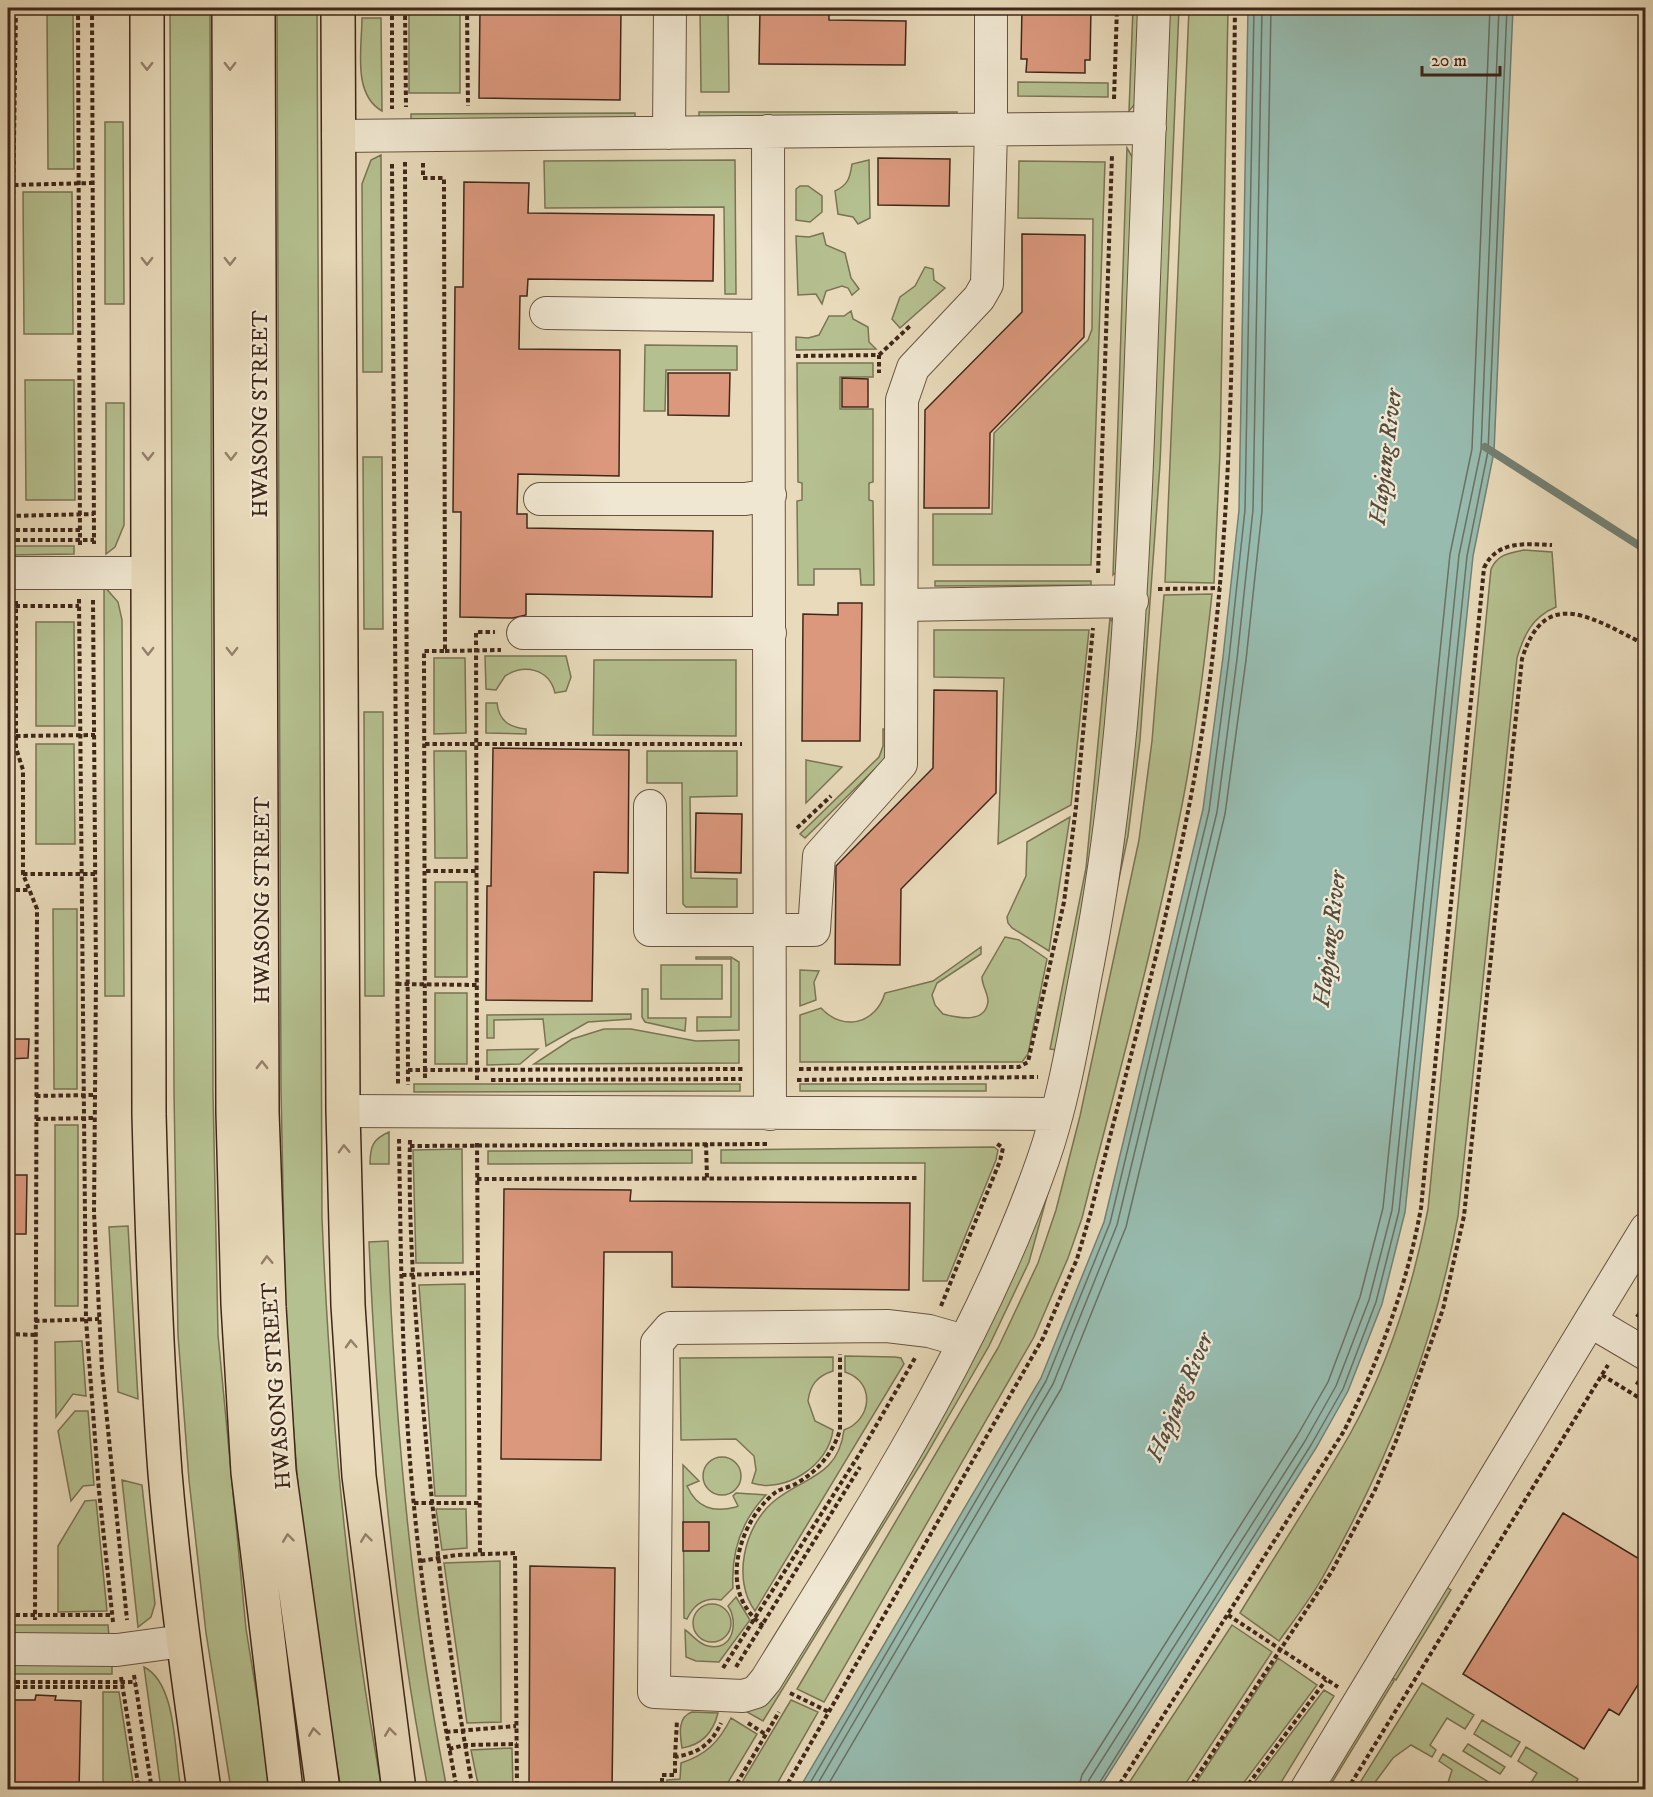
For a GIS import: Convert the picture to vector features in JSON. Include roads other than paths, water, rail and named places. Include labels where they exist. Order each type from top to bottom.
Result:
[{"type":"main road","points":[[147,8],[149,1114],[154,1294],[165,1474],[183,1641],[204,1790]]},
{"type":"main road","name":"HWASONG STREET","points":[[229,8],[233,1112],[238,1304],[248,1472],[286,1790]]},
{"type":"main road","name":"HWASONG STREET","points":[[258,8],[262,1112],[268,1284],[279,1471],[323,1790]]},
{"type":"main road","points":[[338,8],[343,1111],[348,1305],[359,1476],[399,1790]]},
{"type":"street","points":[[669,133],[670,8]]},
{"type":"street","points":[[650,806],[650,930],[814,930],[816,865],[819,856],[901,764],[902,400],[913,368],[980,298],[987,284],[991,8]]},
{"type":"street","points":[[964,1341],[919,1345],[887,1326],[670,1328],[657,1343],[654,1692],[743,1696],[756,1692],[865,1520],[964,1341],[1010,1250],[1045,1155],[1057,1114],[1105,866],[1149,597],[1120,138],[1154,8]]},
{"type":"street","points":[[338,136],[407,142],[669,133],[991,129],[1120,138]]},
{"type":"street","points":[[768,131],[770,1114]]},
{"type":"street","points":[[546,313],[768,316]]},
{"type":"street","points":[[540,499],[745,499],[770,495]]},
{"type":"street","points":[[12,585],[87,573],[148,573]]},
{"type":"street","points":[[902,605],[1096,602],[1149,597]]},
{"type":"street","points":[[523,633],[770,633]]},
{"type":"street","points":[[343,1111],[403,1096],[770,1114],[1057,1114]]},
{"type":"street","points":[[1306,1790],[1646,1229]]},
{"type":"street","points":[[1590,1321],[1634,1347]]},
{"type":"street","points":[[8,1649],[124,1649],[183,1641]]},
{"type":"water","name":"Hapjang River","points":[[1248,8],[1513,8],[1494,452],[1473,556],[1405,1212],[1382,1304],[1348,1391],[1316,1448],[1099,1789],[799,1789],[1041,1378],[1104,1222],[1203,809],[1223,657],[1239,510]]},
{"type":"waterway","points":[[1485,447],[1646,550]]}]
